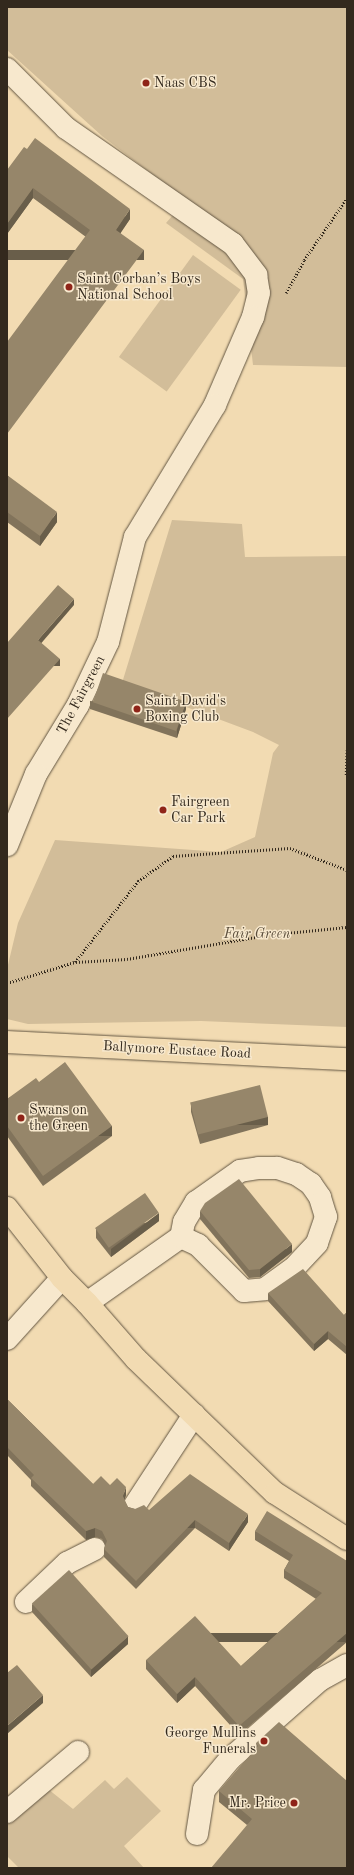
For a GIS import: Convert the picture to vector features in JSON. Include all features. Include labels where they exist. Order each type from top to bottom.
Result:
[{"type":"main road","name":"Ballymore Eustace Road","points":[[7,1042],[75,1044],[347,1059]]},
{"type":"main road","points":[[7,1208],[62,1278],[87,1303],[136,1359],[275,1492],[347,1539]]},
{"type":"street","name":"The Fairgreen","points":[[7,69],[66,128],[233,244],[256,275],[259,293],[254,317],[215,405],[135,537],[108,642],[78,705],[36,774],[7,845]]},
{"type":"street","points":[[87,1303],[181,1237],[184,1222],[196,1202],[240,1171],[259,1168],[277,1168],[296,1174],[310,1184],[320,1197],[326,1217],[316,1243],[293,1269],[265,1288],[244,1291],[198,1245],[181,1237]]},
{"type":"street","points":[[7,1339],[62,1278]]},
{"type":"street","points":[[136,1504],[194,1415]]},
{"type":"street","points":[[26,1602],[67,1563],[95,1549]]},
{"type":"street","points":[[197,1834],[204,1790],[230,1759],[320,1680],[347,1665]]},
{"type":"street","points":[[7,1812],[78,1752]]},
{"type":"path","points":[[285,294],[304,260],[347,198]]},
{"type":"path","points":[[346,775],[347,750]]},
{"type":"path","points":[[75,962],[138,881],[173,856],[290,848],[347,870]]},
{"type":"path","points":[[7,983],[75,962],[127,959],[267,935],[347,927]]},
{"type":"green space","points":[[7,7],[347,7],[347,367],[253,365],[243,279],[166,223],[186,200],[102,136],[7,50]]},
{"type":"green space","points":[[193,255],[241,290],[167,392],[119,357]]},
{"type":"green space","name":"Fair Green","points":[[172,520],[242,524],[245,557],[347,556],[347,1027],[201,1021],[28,1024],[7,1019],[7,969],[18,923],[55,840],[221,852],[255,837],[273,753],[279,745],[253,732],[122,683]]},
{"type":"green space","points":[[127,1777],[161,1811],[124,1846],[144,1868],[19,1868],[7,1856],[7,1823],[48,1789],[73,1809],[105,1780],[114,1789]]},
{"type":"building","points":[[35,138],[130,209],[116,230],[144,250],[7,434],[7,342],[90,230],[33,188],[7,224],[7,170],[24,147],[27,149]]},
{"type":"building","points":[[7,475],[57,512],[40,536],[7,512]]},
{"type":"building","points":[[58,585],[74,599],[38,640],[60,659],[7,719],[7,643]]},
{"type":"building","name":"Saint David's Boxing Club","points":[[103,673],[186,702],[176,731],[93,702]]},
{"type":"building","points":[[65,1062],[112,1126],[43,1176],[7,1126],[7,1099],[36,1078],[39,1082]]},
{"type":"building","points":[[260,1085],[268,1117],[198,1134],[190,1102]]},
{"type":"building","points":[[239,1179],[292,1244],[260,1269],[249,1270],[200,1211],[205,1203]]},
{"type":"building","points":[[145,1193],[159,1213],[109,1248],[95,1228]]},
{"type":"building","points":[[303,1269],[344,1315],[347,1312],[347,1347],[328,1331],[314,1344],[268,1293]]},
{"type":"building","points":[[7,1399],[93,1484],[101,1476],[110,1485],[117,1478],[126,1487],[123,1496],[128,1507],[135,1509],[144,1505],[149,1510],[190,1474],[248,1514],[229,1543],[195,1520],[136,1581],[104,1549],[107,1541],[102,1531],[95,1528],[86,1531],[31,1478],[34,1475],[7,1447]]},
{"type":"building","points":[[267,1511],[347,1561],[347,1633],[239,1726],[195,1677],[177,1694],[146,1660],[195,1616],[241,1666],[322,1593],[284,1570],[293,1555],[255,1531]]},
{"type":"building","points":[[69,1570],[129,1636],[91,1670],[32,1603]]},
{"type":"building","points":[[17,1665],[43,1695],[7,1726],[7,1673]]},
{"type":"building","points":[[279,1722],[347,1781],[347,1868],[211,1868],[252,1819],[219,1791],[258,1746],[256,1743]]},
{"type":"place","name":"Naas CBS","points":[[146,83]]},
{"type":"place","name":"Saint Corban’s Boys National School","points":[[69,287]]},
{"type":"place","name":"Saint David's Boxing Club","points":[[137,709]]},
{"type":"place","name":"Fairgreen Car Park","points":[[163,810]]},
{"type":"place","name":"Swans on the Green","points":[[21,1118]]},
{"type":"place","name":"George Mullins Funerals","points":[[264,1741]]},
{"type":"place","name":"Mr. Price","points":[[294,1803]]}]
